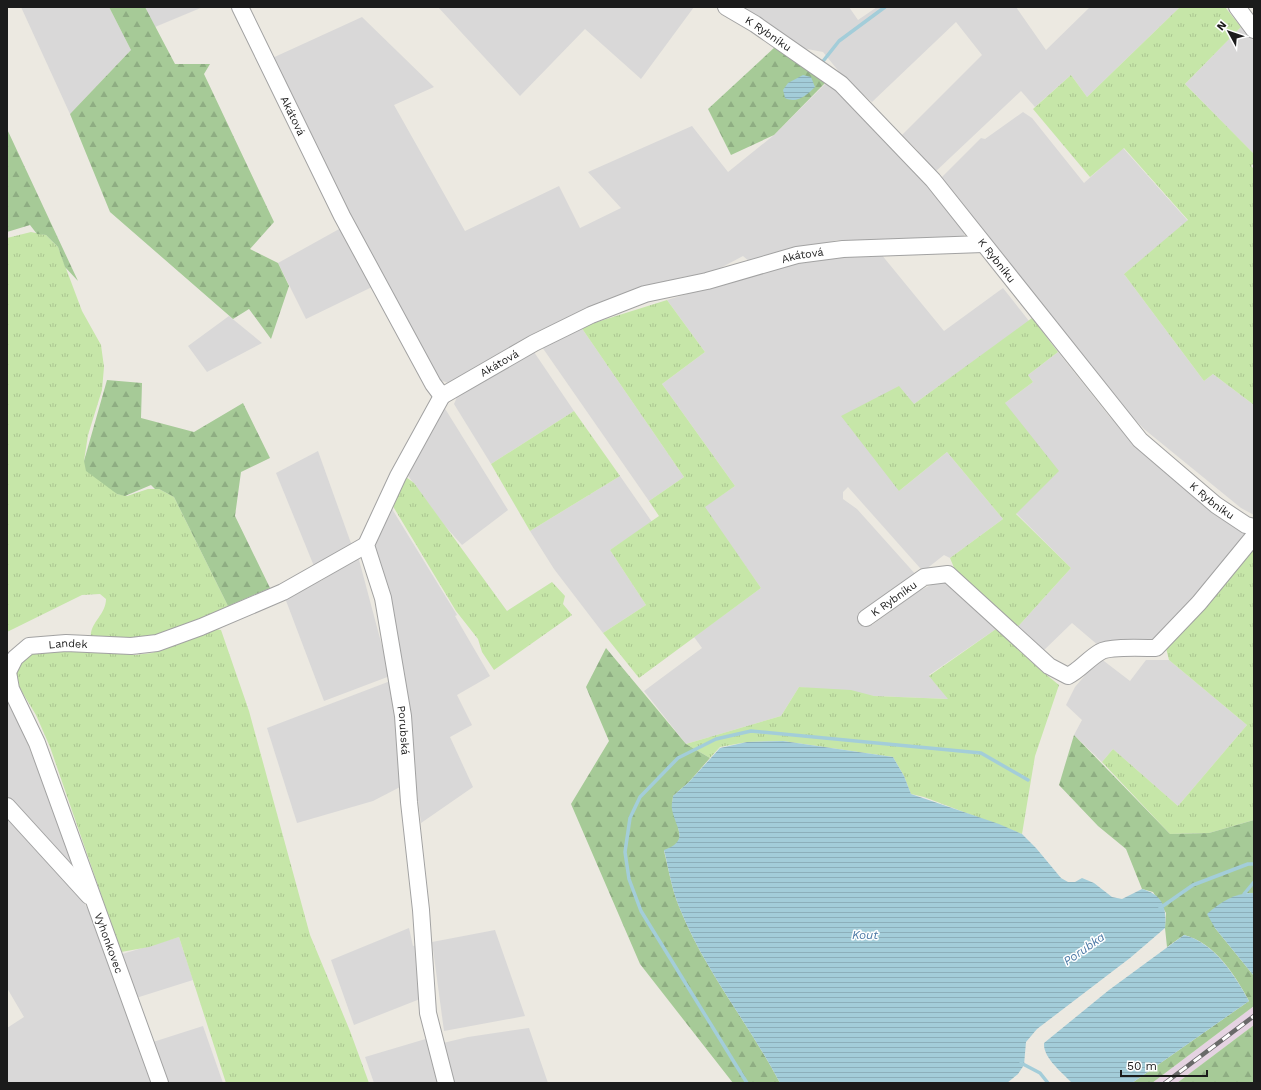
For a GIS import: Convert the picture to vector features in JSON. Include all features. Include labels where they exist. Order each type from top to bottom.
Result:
[{"type":"street","name":"Akátová","points":[[240,7],[342,216],[432,384],[442,396],[534,343],[591,315],[644,294],[707,281],[797,255],[843,249],[983,244]]},
{"type":"street","name":"K Rybníku","points":[[726,7],[755,24],[841,84],[933,180],[1140,440],[1216,505],[1246,525],[1254,527]]},
{"type":"street","points":[[1237,7],[1254,30]]},
{"type":"street","points":[[366,545],[398,476],[442,396]]},
{"type":"street","name":"K Rybníku","points":[[866,618],[924,577],[948,574],[1049,666],[1068,676],[1076,672],[1101,651],[1125,648],[1156,648],[1199,603],[1254,536]]},
{"type":"street","name":"Landek","points":[[95,902],[37,743],[11,689],[8,672],[15,658],[29,646],[46,643],[131,646],[157,643],[201,627],[283,592],[366,545]]},
{"type":"street","name":"Porubská","points":[[366,545],[383,598],[403,716],[409,802],[421,910],[428,1013],[446,1083]]},
{"type":"street","name":"Vyhonkovec","points":[[7,806],[95,902],[160,1083]]},
{"type":"shaded area","points":[[21,7],[109,7],[131,50],[70,114]]},
{"type":"shaded area","points":[[145,7],[203,7],[155,27]]},
{"type":"shaded area","points":[[438,7],[694,7],[641,79],[585,29],[520,96]]},
{"type":"shaded area","points":[[739,7],[849,7],[858,20],[877,7],[1016,7],[1046,50],[1090,7],[1180,7],[1087,97],[1071,75],[1035,107],[1021,91],[934,173],[915,153],[918,151],[902,135],[982,55],[956,22],[872,102],[845,79],[823,52],[802,48]]},
{"type":"shaded area","points":[[362,17],[434,87],[394,105],[465,231],[559,186],[580,228],[621,208],[588,172],[692,126],[728,172],[774,135],[830,79],[900,151],[966,230],[962,241],[837,240],[751,263],[743,256],[711,273],[683,277],[615,297],[536,332],[454,385],[434,378],[268,60]]},
{"type":"shaded area","points":[[1241,27],[1254,41],[1254,154],[1185,84]]},
{"type":"shaded area","points":[[1023,112],[1032,118],[1084,183],[1123,148],[1188,221],[1124,274],[1204,381],[1213,374],[1254,405],[1254,515],[1241,508],[1144,429],[1119,403],[940,179],[981,138],[985,139]]},
{"type":"shaded area","points":[[341,228],[372,287],[306,319],[278,263]]},
{"type":"shaded area","points":[[881,254],[944,331],[1003,288],[1029,321],[914,404],[899,491],[947,452],[1003,519],[950,558],[944,555],[925,570],[920,568],[848,487],[843,492],[843,499],[857,509],[917,576],[864,621],[872,625],[917,592],[935,583],[946,583],[953,586],[996,629],[929,675],[949,699],[874,696],[799,687],[781,716],[686,744],[644,691],[702,648],[694,637],[761,588],[704,507],[735,486],[662,384],[705,352],[667,300],[792,263]]},
{"type":"shaded area","points":[[229,316],[262,343],[207,372],[188,346]]},
{"type":"shaded area","points":[[581,327],[684,477],[649,501],[542,347]]},
{"type":"shaded area","points":[[534,352],[574,411],[491,464],[454,404],[457,397]]},
{"type":"shaded area","points":[[1058,352],[1109,416],[1135,442],[1194,495],[1248,536],[1154,642],[1099,646],[1072,623],[1040,654],[1013,632],[1071,568],[1016,513],[1005,403],[1033,382],[1028,375]]},
{"type":"shaded area","points":[[444,407],[508,510],[462,545],[445,526],[406,473]]},
{"type":"shaded area","points":[[318,451],[352,546],[316,571],[276,473]]},
{"type":"shaded area","points":[[620,476],[652,522],[610,550],[646,605],[603,633],[554,569],[530,531]]},
{"type":"shaded area","points":[[389,504],[457,615],[455,616],[490,676],[457,695],[472,725],[450,737],[473,787],[421,823],[400,664],[373,543]]},
{"type":"shaded area","points":[[358,556],[390,676],[324,701],[285,598],[309,584],[321,581]]},
{"type":"shaded area","points":[[1100,658],[1130,681],[1146,660],[1169,660],[1247,725],[1178,806],[1113,749],[1102,762],[1074,735],[1082,720],[1066,705],[1075,687]]},
{"type":"shaded area","points":[[393,680],[402,786],[373,801],[297,823],[267,728]]},
{"type":"shaded area","points":[[7,695],[49,795],[77,871],[69,868],[21,816],[7,795]]},
{"type":"shaded area","points":[[7,810],[72,884],[93,917],[106,948],[151,1083],[7,1083],[7,1028],[24,1017],[7,988]]},
{"type":"shaded area","points":[[409,928],[413,946],[418,945],[417,970],[420,999],[354,1025],[331,960]]},
{"type":"shaded area","points":[[495,930],[525,1016],[444,1031],[432,942]]},
{"type":"shaded area","points":[[179,937],[193,980],[136,998],[119,955]]},
{"type":"shaded area","points":[[1254,1006],[1254,1025],[1177,1083],[1152,1083]]},
{"type":"shaded area","points":[[203,1026],[223,1083],[168,1083],[153,1042]]},
{"type":"shaded area","points":[[529,1028],[548,1083],[451,1083],[439,1044],[468,1037]]},
{"type":"shaded area","points":[[429,1038],[442,1083],[374,1083],[365,1057]]},
{"type":"green space","points":[[109,7],[145,7],[175,64],[210,64],[204,74],[274,222],[250,249],[278,263],[289,286],[271,339],[249,309],[233,319],[110,212],[70,114],[131,50]]},
{"type":"green space","points":[[1180,7],[1225,7],[1241,27],[1185,84],[1254,154],[1254,163],[1251,166],[1254,169],[1254,405],[1213,374],[1204,381],[1124,274],[1188,220],[1124,148],[1090,177],[1033,109],[1071,75],[1087,97]]},
{"type":"green space","points":[[775,47],[825,83],[774,135],[731,155],[708,109]]},
{"type":"green space","points":[[7,129],[78,281],[65,267],[58,247],[46,235],[37,234],[30,225],[7,232]]},
{"type":"green space","points":[[31,232],[46,235],[58,247],[82,311],[101,345],[104,367],[102,390],[88,435],[84,461],[117,494],[127,496],[148,489],[159,489],[174,497],[229,608],[146,642],[91,638],[92,628],[105,605],[106,599],[100,594],[82,595],[7,632],[7,238]]},
{"type":"green space","points":[[667,300],[705,352],[662,384],[735,486],[705,507],[761,588],[639,678],[603,633],[646,605],[610,550],[659,516],[649,501],[684,477],[581,327]]},
{"type":"green space","points":[[1032,318],[1058,352],[1028,375],[1033,382],[1005,403],[1059,471],[1016,514],[1071,568],[1013,632],[957,575],[950,558],[1003,519],[947,452],[899,491],[841,416],[899,386],[914,404]]},
{"type":"green space","points":[[107,380],[142,383],[141,418],[194,432],[243,403],[270,458],[241,472],[235,516],[270,588],[228,606],[174,497],[159,489],[155,489],[151,485],[125,496],[117,494],[86,471],[84,461]]},
{"type":"green space","points":[[574,411],[620,476],[530,531],[491,464]]},
{"type":"green space","points":[[406,477],[414,483],[507,611],[552,582],[565,596],[563,604],[572,615],[494,670],[482,652],[478,639],[456,611],[392,504]]},
{"type":"green space","points":[[1254,547],[1254,820],[1209,833],[1170,834],[1102,762],[1113,749],[1178,806],[1247,725],[1169,660],[1166,648]]},
{"type":"green space","points":[[215,629],[221,630],[249,711],[310,935],[350,1031],[369,1083],[226,1083],[179,937],[149,947],[121,952],[50,747],[36,715],[16,682],[18,667],[26,658],[35,652],[77,648],[135,655],[152,653]]},
{"type":"green space","points":[[996,629],[1038,668],[1059,685],[1035,756],[1022,834],[924,797],[911,794],[904,776],[893,757],[783,741],[747,742],[720,747],[710,758],[686,744],[781,716],[799,687],[851,690],[874,696],[948,699],[929,676]]},
{"type":"green space","points":[[606,648],[686,744],[710,758],[689,782],[673,796],[672,808],[680,838],[676,846],[664,851],[675,895],[690,932],[714,976],[768,1061],[780,1083],[733,1083],[640,964],[571,804],[609,741],[586,687]]},
{"type":"green space","points":[[1074,735],[1170,834],[1209,833],[1254,820],[1254,893],[1246,893],[1215,928],[1254,976],[1254,1006],[1152,1083],[1132,1083],[1249,1001],[1223,961],[1205,945],[1184,935],[1167,947],[1165,928],[1166,913],[1153,892],[1142,889],[1126,849],[1098,826],[1059,785]]},
{"type":"green space","points":[[1254,1025],[1254,1083],[1177,1083]]},
{"type":"water","points":[[803,75],[811,77],[815,87],[802,98],[789,100],[785,98],[783,90],[788,83]]},
{"type":"water","name":"Kout","points":[[783,741],[893,757],[904,776],[911,794],[999,824],[1022,834],[1061,878],[1068,882],[1075,882],[1082,878],[1094,883],[1112,897],[1122,899],[1142,889],[1155,895],[1159,898],[1164,908],[1165,928],[1130,958],[1037,1029],[1026,1042],[1024,1065],[1018,1074],[1007,1083],[780,1083],[768,1061],[714,976],[690,932],[675,895],[664,850],[677,842],[679,838],[678,828],[672,807],[673,796],[689,782],[720,748],[747,742]]},
{"type":"water","points":[[1254,893],[1254,976],[1215,928],[1207,914],[1218,905],[1234,896]]},
{"type":"water","points":[[1184,935],[1205,945],[1223,962],[1249,1001],[1132,1083],[1072,1083],[1050,1059],[1044,1043],[1109,990]]},
{"type":"waterway","points":[[820,65],[839,41],[885,7]]},
{"type":"waterway","points":[[747,1083],[641,911],[629,879],[625,852],[630,818],[640,797],[678,758],[716,739],[751,731],[981,753],[1028,780]]},
{"type":"waterway","name":"Porubka","points":[[1160,908],[1193,885],[1248,864],[1254,864]]},
{"type":"waterway","points":[[1244,894],[1254,882]]},
{"type":"waterway","name":"Porubka","points":[[1021,1063],[1040,1073],[1048,1083]]},
{"type":"railway","points":[[1165,1083],[1254,1016]]}]
